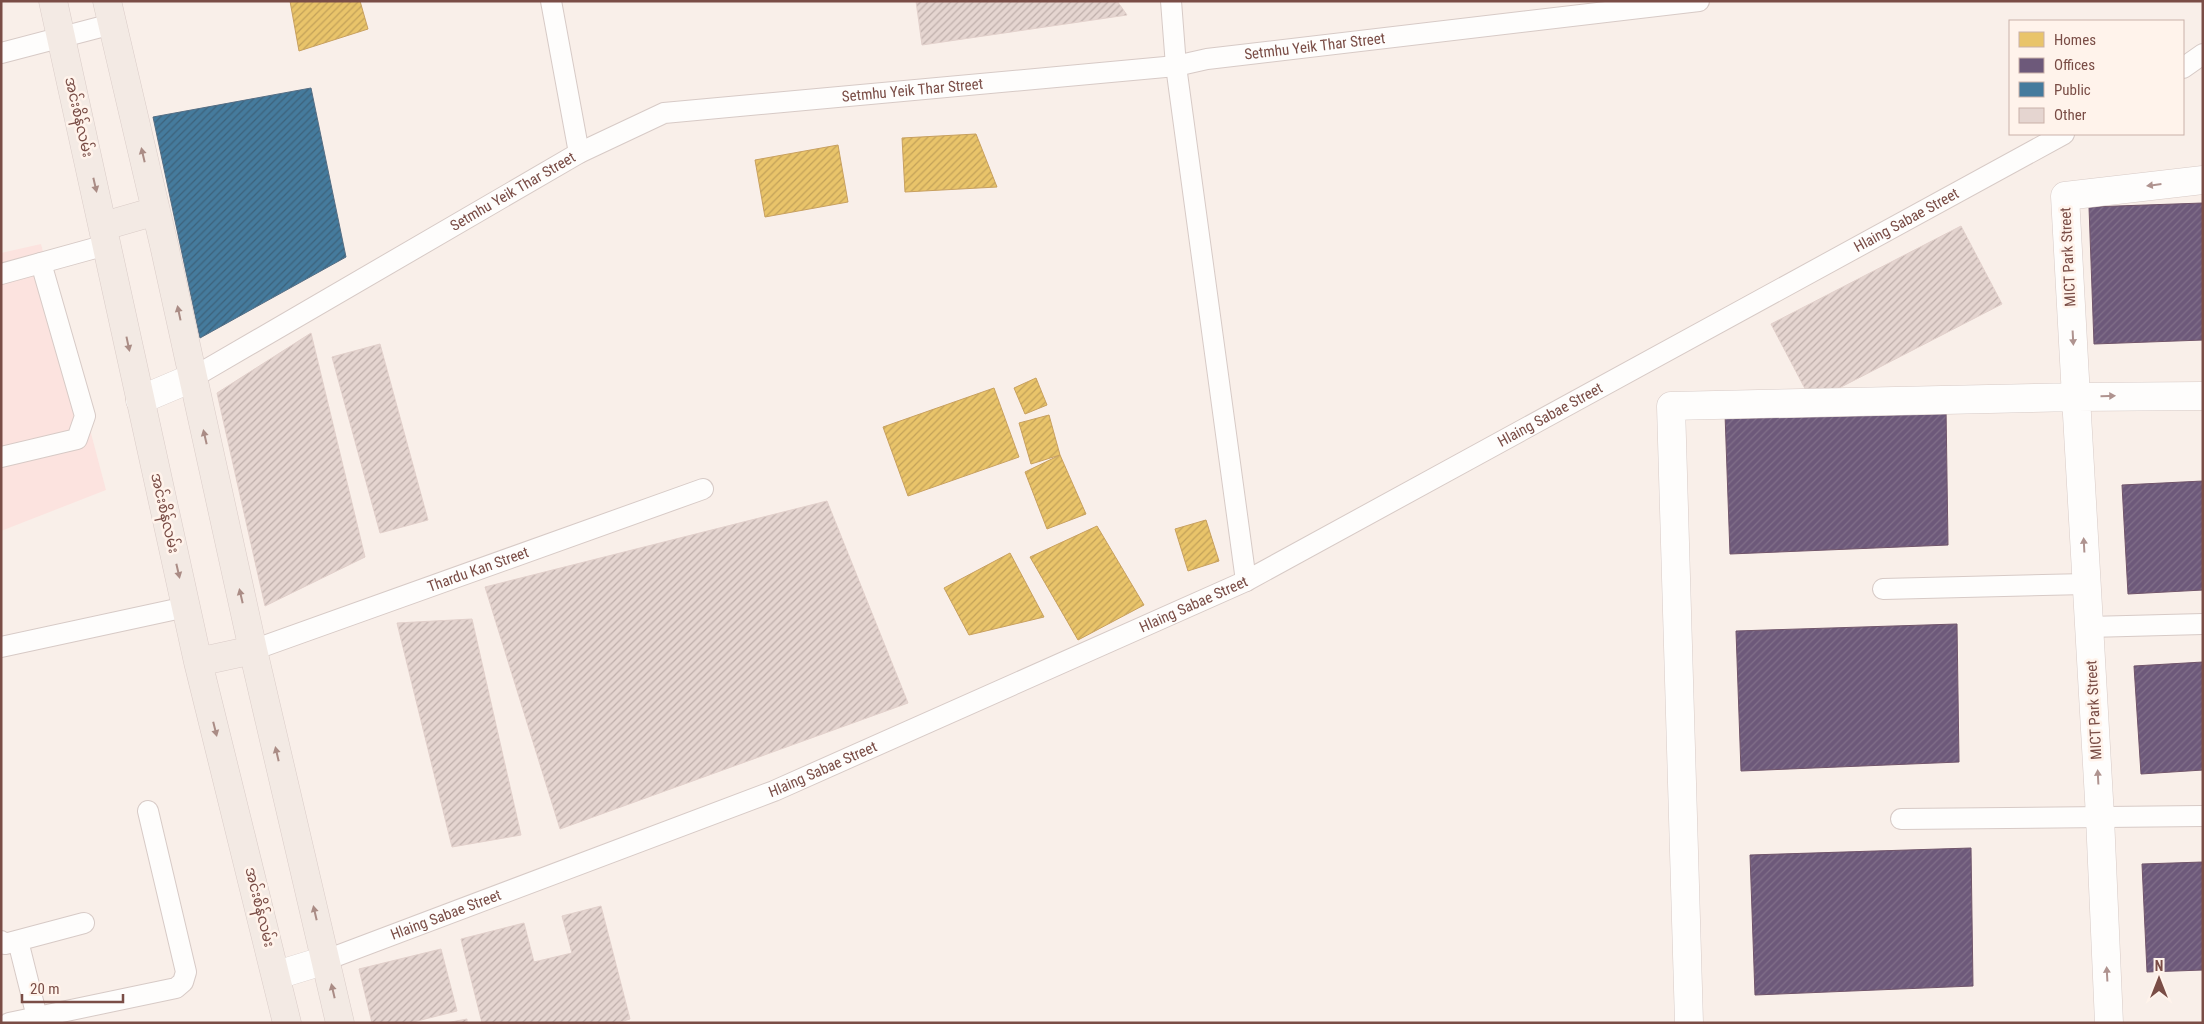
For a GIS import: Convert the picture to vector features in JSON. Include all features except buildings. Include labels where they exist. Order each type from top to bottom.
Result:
[{"type":"main road","name":"အင်းစိန်လမ်း","points":[[53,1],[198,662],[287,1023]]},
{"type":"main road","points":[[110,13],[156,210],[253,650],[340,1023]]},
{"type":"main road","points":[[105,236],[156,210]]},
{"type":"main road","points":[[198,662],[253,650]]},
{"type":"street","name":"MICT Park Street","points":[[2109,1023],[2090,627],[2086,584],[2065,196],[2203,180]]},
{"type":"street","points":[[140,400],[192,378]]},
{"type":"street","points":[[1689,1023],[1671,406],[2203,396]]},
{"type":"street","name":"Hlaing Sabae Street","points":[[276,975],[326,960]]},
{"type":"lane","points":[[551,1],[579,153]]},
{"type":"lane","points":[[1171,1],[1176,66],[1246,581]]},
{"type":"lane","name":"Setmhu Yeik Thar Street","points":[[192,378],[579,153],[664,113],[1176,66],[1217,58],[1699,1]]},
{"type":"lane","points":[[1,53],[62,38],[110,13]]},
{"type":"lane","points":[[2184,67],[2203,54]]},
{"type":"lane","name":"Hlaing Sabae Street","points":[[326,960],[774,791],[1246,581],[2062,135]]},
{"type":"lane","points":[[1,274],[41,263],[105,236]]},
{"type":"lane","points":[[1,457],[77,439],[85,416],[41,263]]},
{"type":"lane","name":"Thardu Kan Street","points":[[253,650],[703,489]]},
{"type":"lane","points":[[1883,589],[2086,584]]},
{"type":"lane","points":[[1,647],[186,607]]},
{"type":"lane","points":[[2090,627],[2203,624]]},
{"type":"lane","points":[[9,1023],[176,988],[183,982],[186,972],[148,811]]},
{"type":"lane","points":[[1901,819],[2203,816]]},
{"type":"lane","points":[[37,1017],[10,941],[84,923]]},
{"type":"shaded area","points":[[41,244],[106,490],[1,531],[1,253]]}]
